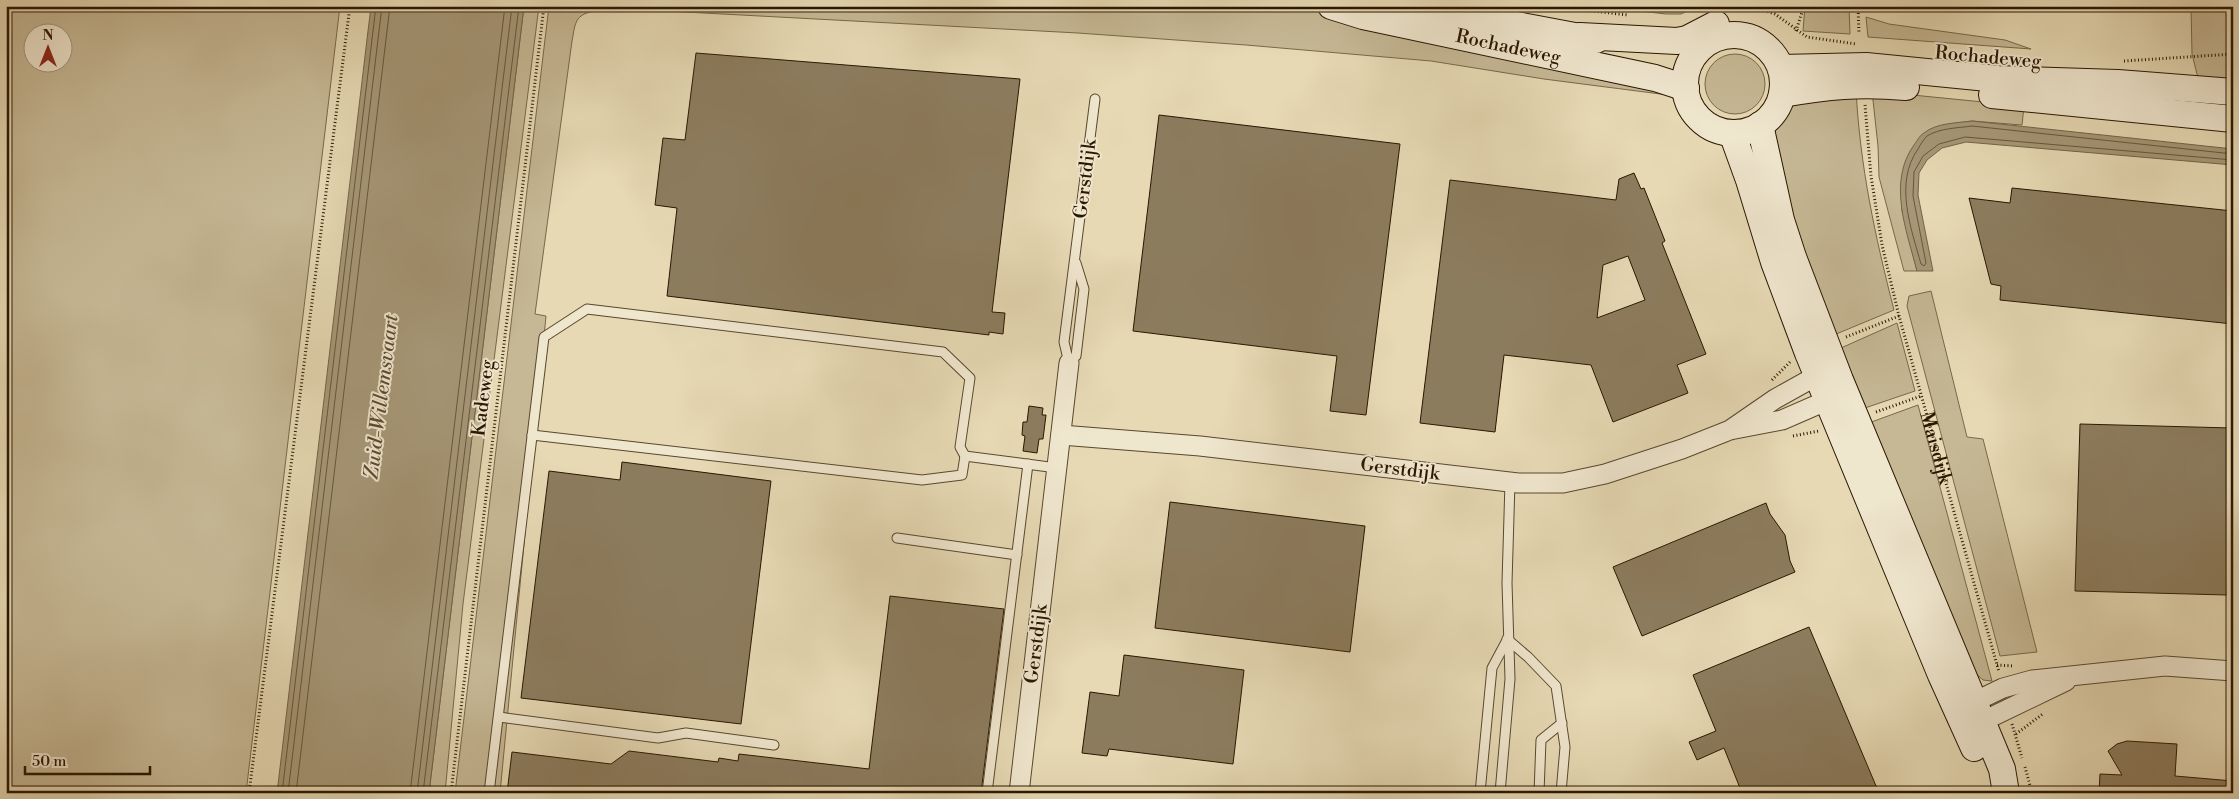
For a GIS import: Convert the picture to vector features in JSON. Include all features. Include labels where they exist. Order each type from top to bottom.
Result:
[{"type":"main road","name":"Rochadeweg","points":[[1331,6],[1363,16],[1655,78],[1686,88]]},
{"type":"main road","name":"Rochadeweg","points":[[1415,6],[1580,36],[1692,59]]},
{"type":"main road","points":[[1580,36],[1677,41],[1687,39],[1716,25],[1738,21],[1748,22],[1764,28],[1793,52],[1803,56],[1865,55]]},
{"type":"main road","points":[[1739,35],[1757,40],[1772,52],[1781,68],[1784,81],[1778,106],[1770,117],[1760,125],[1747,131],[1732,133],[1715,129],[1700,119],[1691,107],[1686,88],[1687,72],[1692,59],[1698,51],[1713,40],[1722,37],[1739,35]]},
{"type":"main road","name":"Rochadeweg","points":[[1781,68],[1865,55],[1998,79],[2118,83],[2233,92]]},
{"type":"main road","name":"Rochadeweg","points":[[1782,94],[1830,86],[1874,85],[2233,119]]},
{"type":"main road","points":[[1760,125],[1781,220],[1828,385]]},
{"type":"main road","points":[[1732,133],[1749,180],[1774,262],[1972,715],[2002,769],[2006,793]]},
{"type":"main road","points":[[1972,715],[1996,793]]},
{"type":"street","name":"Gerstdijk","points":[[1018,793],[1061,435],[1072,360]]},
{"type":"street","name":"Gerstdijk","points":[[1730,430],[1775,399],[1828,385]]},
{"type":"street","name":"Gerstdijk","points":[[1061,435],[1200,446],[1510,482],[1563,482],[1605,474],[1682,449],[1730,430],[1782,420],[1828,385]]},
{"type":"street","points":[[1972,715],[2003,688],[2032,680],[2165,666],[2233,670]]},
{"type":"street","points":[[1972,715],[2008,710],[2074,677]]},
{"type":"lane","name":"Gerstdijk","points":[[1072,360],[1064,342],[1095,99]]},
{"type":"lane","name":"Gerstdijk","points":[[1072,360],[1084,290],[1075,259]]},
{"type":"lane","points":[[490,793],[498,717],[532,435],[544,337],[588,309],[943,352],[970,378],[960,447],[965,456],[962,475],[922,480],[532,435]]},
{"type":"lane","points":[[965,456],[1057,468]]},
{"type":"lane","points":[[987,793],[1028,464]]},
{"type":"lane","points":[[1500,793],[1510,679],[1507,639],[1507,583],[1510,482]]},
{"type":"lane","points":[[897,538],[1017,555]]},
{"type":"lane","points":[[1507,639],[1528,657],[1556,686],[1565,747],[1561,793]]},
{"type":"lane","points":[[1480,793],[1492,668],[1507,639]]},
{"type":"lane","points":[[498,717],[658,738],[686,733],[774,745]]},
{"type":"lane","points":[[1539,793],[1541,740],[1562,723]]},
{"type":"path","points":[[249,793],[350,6]]},
{"type":"path","name":"Kadeweg","points":[[450,793],[544,6]]},
{"type":"path","points":[[1549,6],[1635,16]]},
{"type":"path","points":[[1752,6],[1775,14],[1796,31],[1807,37],[1865,55]]},
{"type":"path","points":[[1796,31],[1804,6]]},
{"type":"path","points":[[1858,6],[1859,34]]},
{"type":"path","points":[[2115,61],[2164,60],[2233,54]]},
{"type":"path","name":"Maisdijk","points":[[1864,99],[1871,176],[1882,245],[1898,316],[2003,688]]},
{"type":"path","points":[[2008,710],[2032,793]]},
{"type":"shaded area","points":[[6,6],[340,6],[246,793],[6,793]]},
{"type":"shaded area","points":[[524,6],[539,6],[463,604],[445,793],[429,793]]},
{"type":"shaded area","points":[[549,6],[1286,6],[1321,10],[1676,96],[1544,79],[1431,61],[1246,45],[1078,33],[635,9],[598,10],[581,16],[576,24],[572,41],[535,314],[546,316],[500,793],[455,793]]},
{"type":"shaded area","points":[[1596,6],[1698,6],[1681,14],[1666,14]]},
{"type":"shaded area","points":[[1805,6],[1849,6],[1850,34],[1803,31]]},
{"type":"shaded area","points":[[2191,6],[2233,6],[2233,81],[2199,82],[2192,54]]},
{"type":"shaded area","points":[[1866,17],[1889,24],[2005,40],[2031,49],[1868,37]]},
{"type":"shaded area","points":[[1735,54],[1752,59],[1760,67],[1765,84],[1760,101],[1752,109],[1735,114],[1718,109],[1710,101],[1705,84],[1710,67],[1718,59]]},
{"type":"shaded area","points":[[1856,90],[1861,146],[1869,201],[1894,310],[1829,337],[1770,139],[1776,119],[1789,105]]},
{"type":"shaded area","points":[[1872,91],[2024,106],[2022,125],[1972,121],[1943,125],[1901,187],[1902,211],[1917,271],[1904,271],[1879,177],[1878,146]]},
{"type":"shaded area","points":[[1931,291],[1967,437],[1983,439],[2037,652],[2000,656],[1907,306],[1909,296]]},
{"type":"shaded area","points":[[1897,323],[1915,391],[1862,409],[1841,348]]},
{"type":"shaded area","points":[[1918,405],[1992,681],[1983,680],[1973,671],[1866,424]]},
{"type":"water","name":"Zuid-Willemsvaart","points":[[371,6],[524,6],[429,793],[277,793]]},
{"type":"water","points":[[1972,121],[2233,149],[2233,165],[1966,142],[1942,148],[1927,160],[1919,173],[1918,195],[1933,271],[1917,271],[1905,224],[1900,191],[1906,159],[1920,137],[1934,127]]},
{"type":"building","points":[[696,53],[1020,79],[992,312],[1005,313],[1003,334],[989,332],[989,335],[667,296],[677,208],[655,205],[663,138],[685,140]]},
{"type":"building","points":[[1159,115],[1400,144],[1366,415],[1330,411],[1337,356],[1133,331]]},
{"type":"building","points":[[1634,173],[1641,189],[1644,188],[1665,241],[1662,243],[1706,354],[1677,365],[1688,393],[1613,422],[1591,365],[1504,355],[1495,432],[1420,423],[1450,180],[1616,200],[1619,179]],"holes":[[[1628,256],[1645,300],[1597,318],[1603,265]]]},
{"type":"building","points":[[2012,188],[2233,211],[2233,324],[2000,300],[2001,286],[1991,284],[1969,198],[2010,203]]},
{"type":"building","points":[[1029,406],[1043,408],[1042,415],[1046,415],[1043,439],[1039,439],[1037,453],[1023,451],[1025,436],[1022,435],[1023,422],[1027,422]]},
{"type":"building","points":[[2080,424],[2232,428],[2227,595],[2075,591]]},
{"type":"building","points":[[622,462],[771,481],[741,724],[521,698],[549,471],[620,480]]},
{"type":"building","points":[[1170,502],[1365,526],[1350,652],[1155,628]]},
{"type":"building","points":[[1766,503],[1770,514],[1785,535],[1790,561],[1795,572],[1642,636],[1613,567]]},
{"type":"building","points":[[890,596],[1004,609],[981,793],[507,793],[512,752],[611,764],[629,751],[718,762],[719,758],[738,761],[739,754],[869,769]]},
{"type":"building","points":[[1809,627],[1879,793],[1742,793],[1724,748],[1697,760],[1689,742],[1716,731],[1693,675]]},
{"type":"building","points":[[1124,655],[1244,670],[1233,764],[1109,749],[1107,756],[1082,753],[1090,692],[1119,696]]},
{"type":"building","points":[[2127,741],[2177,744],[2175,776],[2233,781],[2233,793],[2099,793],[2100,774],[2122,775],[2108,751],[2117,744]]}]
